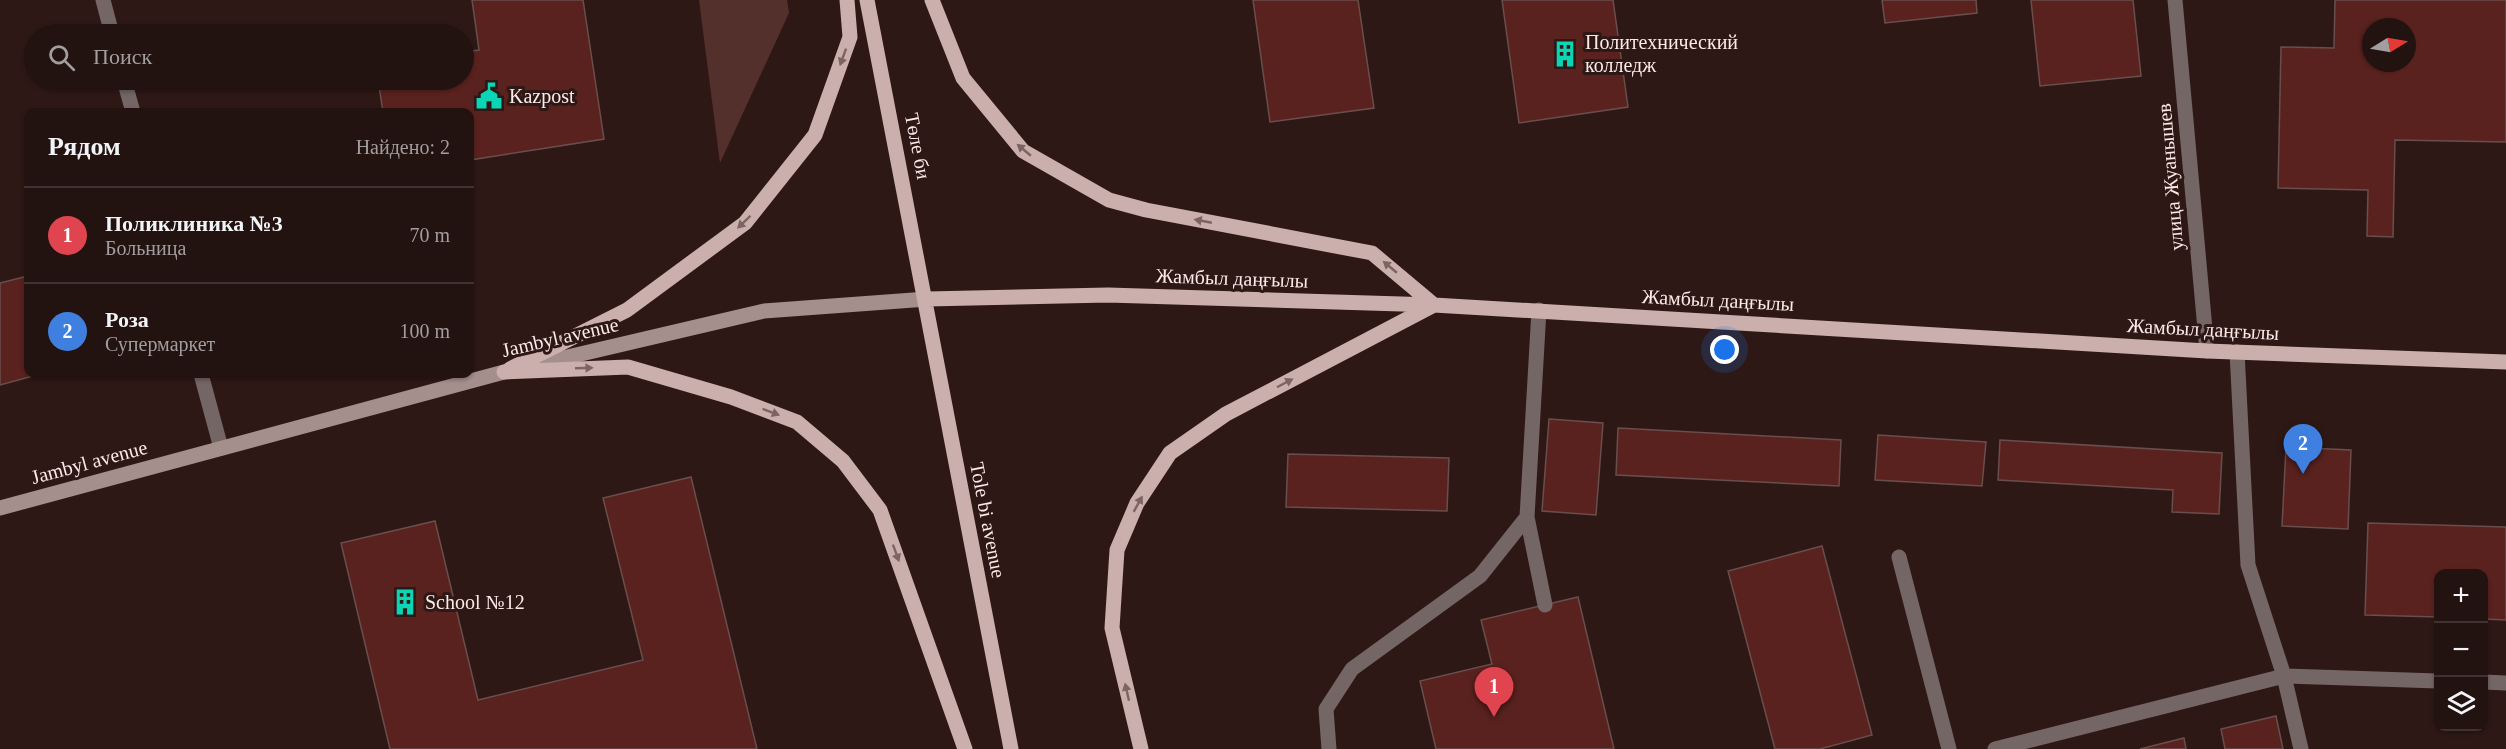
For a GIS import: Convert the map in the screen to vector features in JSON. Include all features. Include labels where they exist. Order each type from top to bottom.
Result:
[{"type":"main road","points":[[504,372],[627,310],[745,223],[814,135],[850,36],[848,0]]},
{"type":"main road","name":"Төле би","points":[[867,0],[927,299]]},
{"type":"main road","points":[[932,0],[963,78],[1023,151],[1109,200],[1146,210],[1372,253],[1434,305],[1226,414],[1170,453],[1137,503],[1117,550],[1112,628],[1141,749]]},
{"type":"main road","name":"Жамбыл даңғылы","points":[[927,299],[1108,295],[1434,305],[2207,351],[2506,362]]},
{"type":"main road","name":"Jambyl avenue","points":[[0,508],[504,372],[764,311],[927,299]]},
{"type":"main road","name":"Tole bi avenue","points":[[927,299],[1011,749]]},
{"type":"main road","points":[[504,372],[628,367],[731,397],[797,422],[843,461],[880,510],[965,749]]},
{"type":"street","points":[[103,0],[109,24]]},
{"type":"street","name":"улица Жуанышев","points":[[2175,0],[2207,351]]},
{"type":"street","points":[[127,90],[132,108]]},
{"type":"street","points":[[1539,310],[1527,517],[1545,605]]},
{"type":"street","points":[[2237,352],[2248,565],[2284,676],[2301,749]]},
{"type":"street","points":[[202,378],[221,448]]},
{"type":"street","points":[[1329,749],[1326,709],[1352,669],[1480,576],[1527,517]]},
{"type":"street","points":[[1899,557],[1949,749]]},
{"type":"street","points":[[1995,749],[2284,676],[2434,681]]},
{"type":"street","points":[[2488,682],[2506,683]]},
{"type":"shaded area","points":[[699,0],[787,0],[789,13],[720,163]]},
{"type":"building","name":"Kazpost","points":[[472,0],[583,0],[604,139],[474,159],[474,108],[382,108],[380,90],[474,90],[474,51],[479,50]]},
{"type":"building","points":[[1253,0],[1358,0],[1374,108],[1270,122]]},
{"type":"building","name":"Политехнический колледж","points":[[1502,0],[1613,0],[1628,107],[1519,123]]},
{"type":"building","points":[[1882,0],[1976,0],[1977,13],[1885,23]]},
{"type":"building","points":[[2031,0],[2133,0],[2141,76],[2040,86]]},
{"type":"building","points":[[2335,0],[2506,0],[2506,142],[2395,140],[2393,237],[2367,236],[2368,190],[2278,188],[2281,47],[2334,48]]},
{"type":"building","points":[[24,277],[25,378],[0,385],[0,283]]},
{"type":"building","points":[[1549,419],[1603,423],[1596,515],[1542,511]]},
{"type":"building","points":[[1618,428],[1841,440],[1839,486],[1616,475]]},
{"type":"building","points":[[1878,435],[1986,442],[1982,486],[1875,480]]},
{"type":"building","points":[[2000,440],[2222,453],[2219,514],[2172,512],[2173,490],[1998,480]]},
{"type":"building","points":[[2286,447],[2351,450],[2348,529],[2282,526]]},
{"type":"building","points":[[1288,454],[1449,458],[1447,511],[1286,507]]},
{"type":"building","name":"School №12","points":[[691,477],[757,749],[390,749],[341,543],[435,521],[478,700],[643,660],[603,498]]},
{"type":"building","points":[[2368,523],[2506,527],[2506,620],[2488,619],[2488,569],[2434,569],[2434,617],[2365,615]]},
{"type":"building","points":[[1822,546],[1872,735],[1820,749],[1775,749],[1728,571]]},
{"type":"building","points":[[1578,597],[1614,749],[1436,749],[1420,681],[1492,664],[1481,620]]},
{"type":"building","points":[[2276,716],[2283,749],[2225,749],[2221,729]]},
{"type":"building","points":[[2184,738],[2186,749],[2140,749]]},
{"type":"place","name":"Политехнический колледж","points":[[1565,54]]},
{"type":"place","name":"Kazpost","points":[[489,96]]},
{"type":"place","name":"Роза","points":[[2303,474]]},
{"type":"place","name":"School №12","points":[[405,602]]},
{"type":"place","name":"Поликлиника №3","points":[[1494,717]]}]
